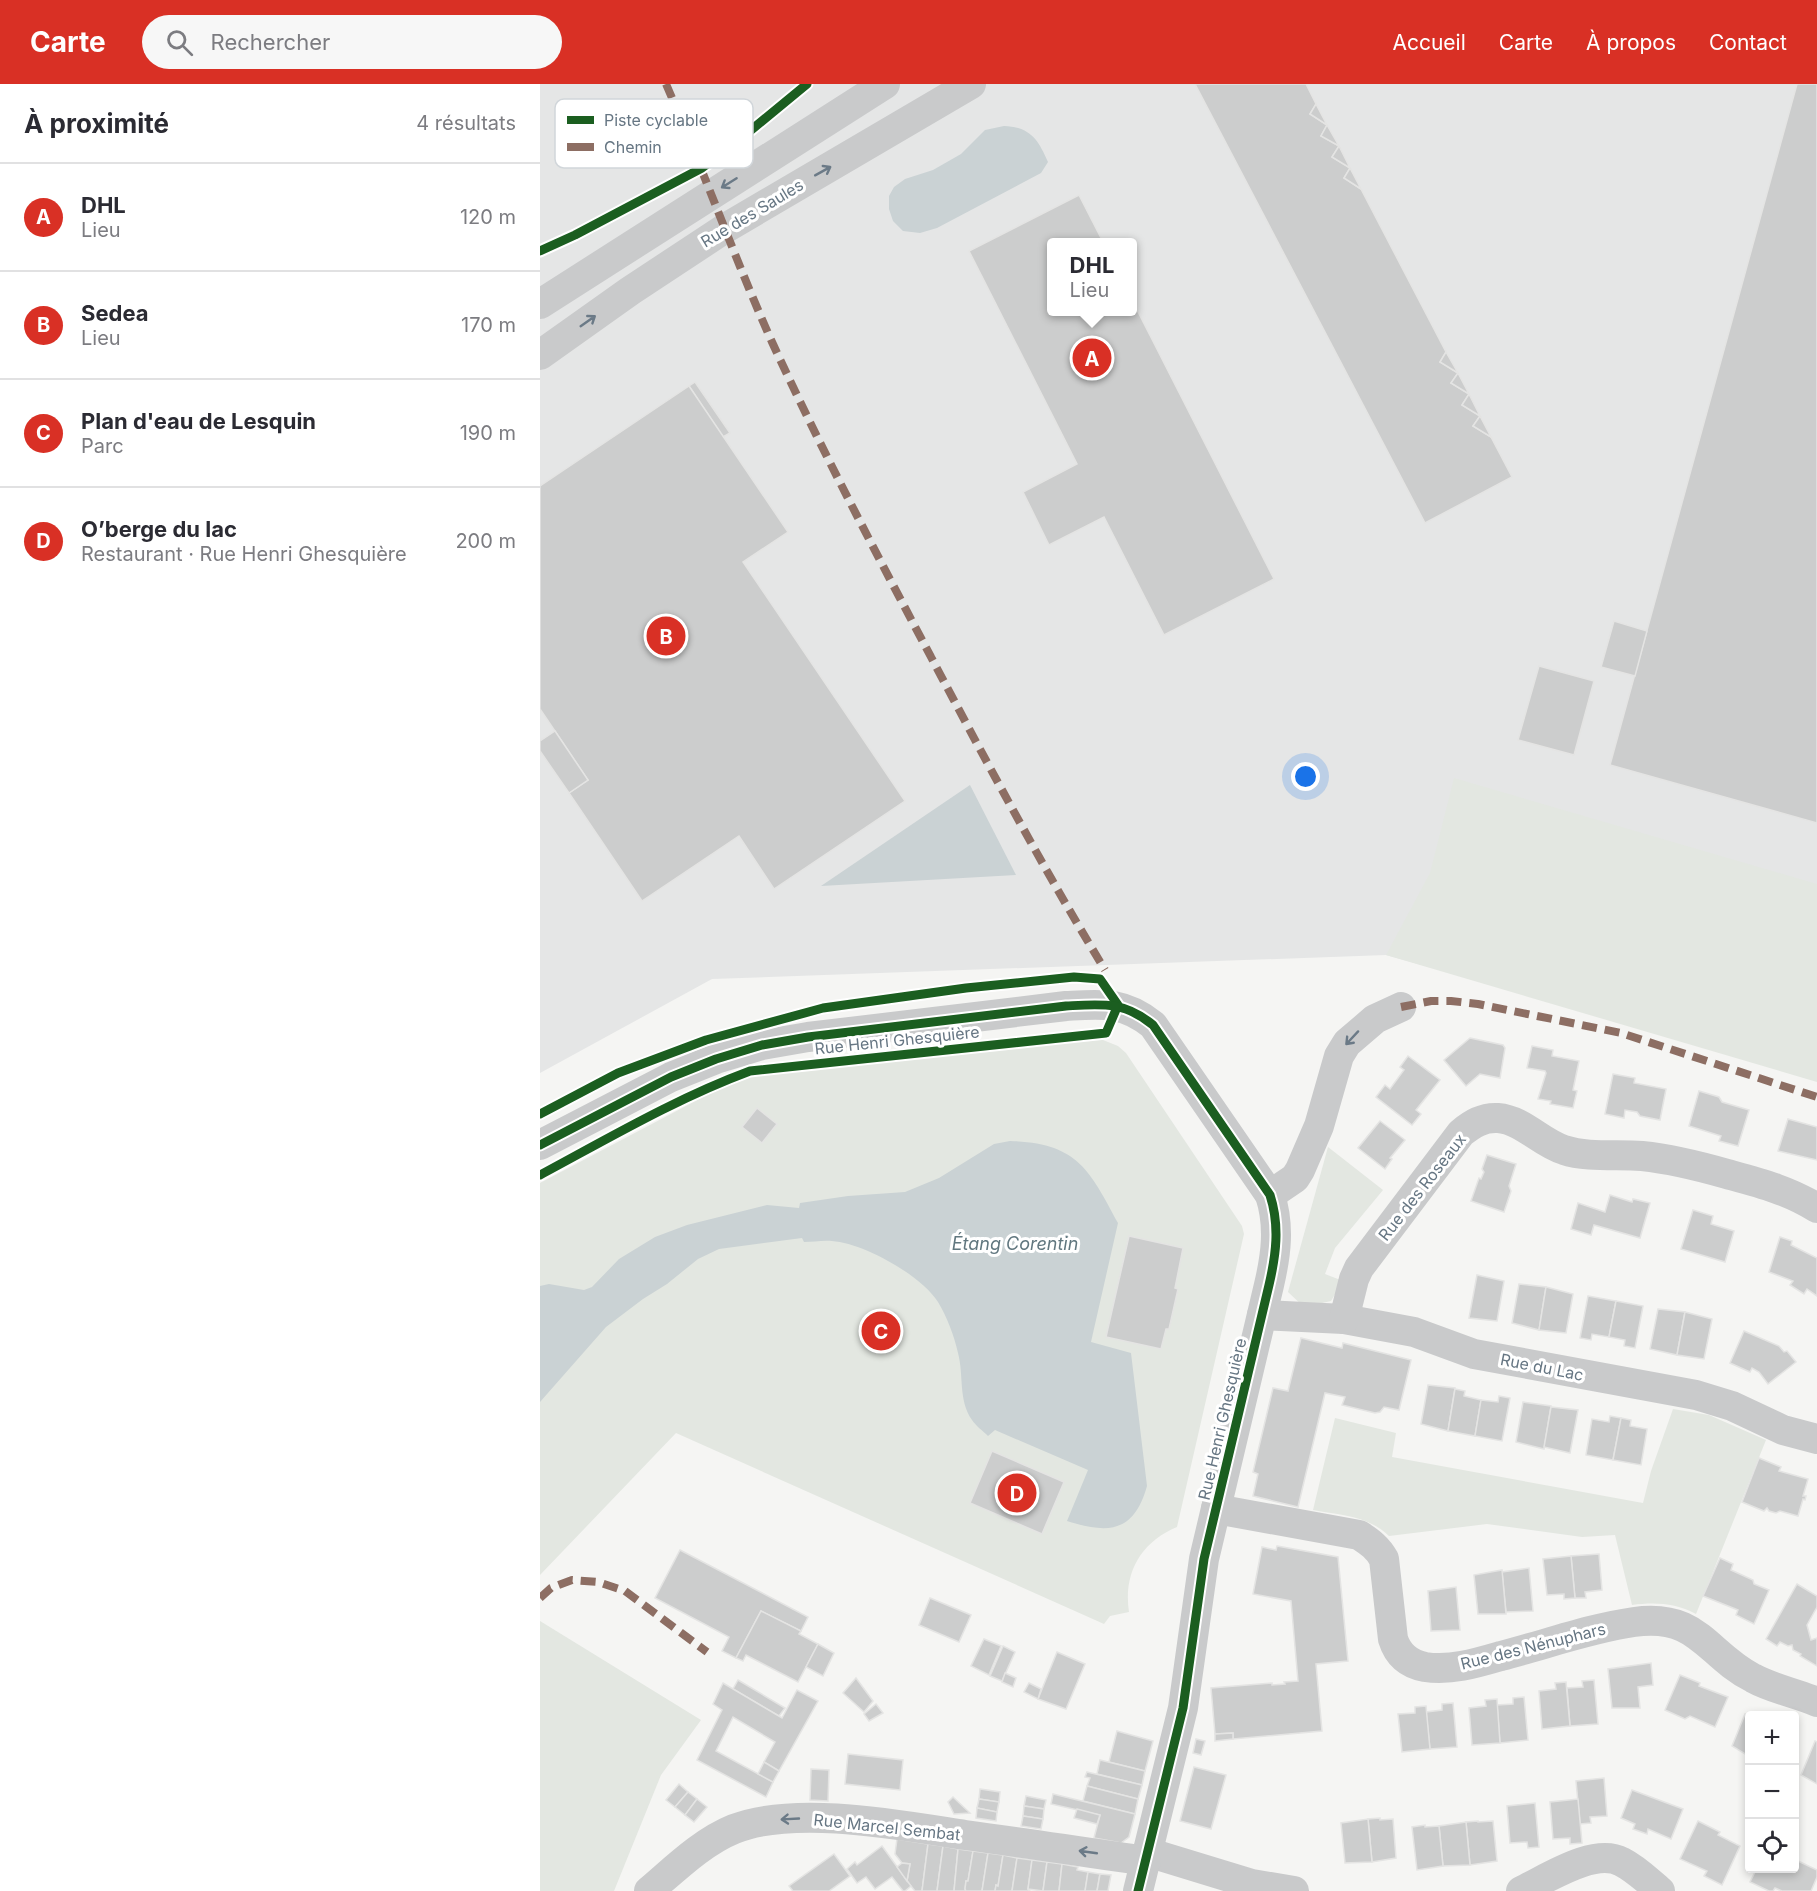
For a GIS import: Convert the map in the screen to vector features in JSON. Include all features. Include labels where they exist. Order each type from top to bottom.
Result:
[{"type":"street","points":[[540,304],[885,84]]},
{"type":"street","name":"Rue des Saules","points":[[540,355],[630,291],[724,229],[971,84]]},
{"type":"street","name":"Rue Henri Ghesquière","points":[[540,1145],[670,1077],[762,1045],[808,1037],[1066,1006],[1103,1004],[1118,1005],[1131,1010],[1153,1025],[1270,1195],[1275,1218],[1276,1245],[1200,1581],[1183,1708],[1138,1891]]},
{"type":"street","points":[[1270,1195],[1295,1178],[1319,1126],[1337,1063],[1347,1043],[1375,1019],[1401,1007]]},
{"type":"street","name":"Rue des Roseaux","points":[[1344,1319],[1359,1268],[1461,1133],[1474,1123],[1485,1119],[1508,1120],[1563,1150],[1678,1161],[1786,1191],[1817,1208]]},
{"type":"street","name":"Rue du Lac","points":[[1262,1315],[1344,1319],[1414,1332],[1474,1354],[1716,1400],[1783,1430],[1817,1439]]},
{"type":"street","name":"Rue des Nénuphars","points":[[1216,1509],[1359,1535],[1369,1541],[1378,1549],[1384,1560],[1396,1650],[1414,1664],[1434,1668],[1463,1666],[1620,1624],[1653,1620],[1692,1631],[1740,1671],[1817,1702]]},
{"type":"street","name":"Rue Marcel Sembat","points":[[649,1891],[720,1836],[756,1823],[787,1819],[906,1826],[1146,1856]]},
{"type":"street","points":[[1146,1856],[1252,1884],[1294,1891]]},
{"type":"street","points":[[1521,1891],[1574,1865],[1599,1858],[1612,1858],[1621,1861],[1660,1891]]},
{"type":"shaded area","points":[[540,84],[1817,84],[1817,1075],[1386,955],[712,979],[540,1073]]},
{"type":"shaded area","points":[[1454,778],[1817,884],[1817,1082],[1386,955],[1430,873]]},
{"type":"shaded area","points":[[1098,1038],[1118,1046],[1126,1053],[1242,1226],[1244,1234],[1177,1527],[1153,1541],[1137,1560],[1129,1584],[1129,1612],[1110,1616],[1104,1624],[676,1433],[540,1575],[540,1183],[739,1078]]},
{"type":"shaded area","points":[[1328,1147],[1383,1190],[1335,1248],[1325,1274],[1343,1281],[1331,1301],[1304,1307],[1288,1292]]},
{"type":"shaded area","points":[[1673,1409],[1709,1415],[1766,1440],[1696,1614],[1665,1604],[1632,1605],[1615,1535],[1582,1537],[1487,1524],[1389,1536],[1363,1520],[1313,1510],[1335,1418],[1396,1433],[1392,1457],[1643,1503],[1651,1471]]},
{"type":"shaded area","points":[[540,1621],[701,1720],[661,1775],[614,1891],[540,1891]]},
{"type":"water","points":[[1004,126],[1027,132],[1037,141],[1048,162],[1041,173],[937,228],[920,233],[903,231],[893,221],[889,209],[889,196],[894,187],[905,179],[933,170],[961,154],[985,130]]},
{"type":"water","points":[[970,785],[1016,875],[821,886]]},
{"type":"water","name":"Étang Corentin","points":[[1010,1141],[1051,1147],[1078,1162],[1089,1174],[1118,1223],[1091,1342],[1131,1353],[1147,1486],[1142,1502],[1135,1513],[1118,1526],[1095,1528],[1067,1521],[1088,1470],[995,1430],[988,1436],[972,1420],[965,1404],[960,1361],[952,1333],[938,1302],[919,1281],[905,1271],[875,1254],[845,1243],[804,1242],[802,1238],[719,1249],[698,1259],[606,1327],[540,1402],[540,1286],[549,1284],[584,1290],[592,1287],[619,1259],[655,1237],[687,1225],[767,1205],[799,1208],[800,1203],[848,1196],[905,1192],[939,1178],[994,1144]]},
{"type":"building","points":[[1195,84],[1306,84],[1316,104],[1310,114],[1327,125],[1321,136],[1339,146],[1332,157],[1350,168],[1344,178],[1361,189],[1446,352],[1440,362],[1458,373],[1451,383],[1469,394],[1462,405],[1480,416],[1473,426],[1491,437],[1512,477],[1425,523]]},
{"type":"building","points":[[1797,84],[1817,84],[1817,823],[1610,765]]},
{"type":"building","points":[[1316,104],[1327,125],[1310,114]]},
{"type":"building","points":[[1327,125],[1339,146],[1321,136]]},
{"type":"building","points":[[1339,146],[1350,168],[1332,157]]},
{"type":"building","points":[[1350,168],[1361,189],[1344,178]]},
{"type":"building","points":[[1079,195],[1101,238],[1047,238],[1047,316],[1137,316],[1137,310],[1274,579],[1164,635],[1104,517],[1049,545],[1023,492],[1077,464],[969,251]]},
{"type":"building","points":[[1446,352],[1458,373],[1440,362]]},
{"type":"building","points":[[1458,373],[1469,394],[1451,383]]},
{"type":"building","points":[[695,382],[730,433],[723,437],[689,386]]},
{"type":"building","points":[[689,386],[788,532],[743,562],[905,801],[774,889],[739,836],[642,901],[569,793],[588,780],[540,709],[540,486]]},
{"type":"building","points":[[1469,394],[1480,416],[1462,405]]},
{"type":"building","points":[[1480,416],[1491,437],[1473,426]]},
{"type":"building","points":[[1614,621],[1647,631],[1635,676],[1601,667]]},
{"type":"building","points":[[1539,666],[1594,681],[1574,755],[1518,740]]},
{"type":"building","points":[[555,731],[588,780],[569,793],[540,751],[540,741]]},
{"type":"building","points":[[1470,1038],[1503,1045],[1505,1048],[1500,1078],[1480,1074],[1466,1086],[1444,1060]]},
{"type":"building","points":[[1532,1046],[1553,1050],[1552,1056],[1579,1061],[1573,1090],[1577,1091],[1573,1108],[1550,1104],[1551,1101],[1538,1099],[1546,1073],[1527,1068]]},
{"type":"building","points":[[1408,1056],[1440,1080],[1416,1110],[1421,1114],[1412,1125],[1376,1097],[1385,1085],[1390,1089],[1404,1070],[1400,1067]]},
{"type":"building","points":[[1613,1074],[1635,1078],[1634,1083],[1666,1089],[1660,1120],[1625,1110],[1624,1118],[1605,1114]]},
{"type":"building","points":[[1699,1091],[1719,1097],[1722,1102],[1749,1110],[1738,1146],[1719,1141],[1721,1136],[1689,1126]]},
{"type":"building","points":[[757,1108],[777,1124],[762,1143],[742,1127]]},
{"type":"building","points":[[1788,1119],[1817,1127],[1817,1160],[1778,1151]]},
{"type":"building","points":[[1380,1121],[1405,1140],[1390,1158],[1392,1159],[1385,1169],[1358,1148]]},
{"type":"building","points":[[1487,1155],[1516,1164],[1504,1212],[1471,1201],[1479,1178],[1481,1179],[1484,1172],[1482,1169]]},
{"type":"building","points":[[1610,1195],[1632,1202],[1633,1199],[1650,1203],[1640,1238],[1594,1225],[1591,1235],[1571,1229],[1578,1203],[1605,1212]]},
{"type":"building","points":[[1693,1210],[1713,1216],[1711,1224],[1734,1231],[1725,1262],[1681,1249]]},
{"type":"building","points":[[1129,1236],[1183,1248],[1175,1288],[1178,1289],[1169,1329],[1166,1329],[1161,1349],[1106,1337]]},
{"type":"building","points":[[1780,1237],[1792,1241],[1791,1245],[1817,1258],[1817,1296],[1807,1289],[1804,1294],[1790,1285],[1793,1281],[1769,1272]]},
{"type":"building","points":[[1477,1275],[1504,1281],[1497,1321],[1469,1318]]},
{"type":"building","points":[[1519,1284],[1546,1287],[1539,1330],[1512,1323]]},
{"type":"building","points":[[1546,1287],[1573,1294],[1566,1333],[1539,1330]]},
{"type":"building","points":[[1588,1296],[1616,1301],[1609,1337],[1592,1334],[1591,1340],[1580,1338]]},
{"type":"building","points":[[1616,1301],[1643,1306],[1635,1348],[1624,1346],[1625,1340],[1609,1337]]},
{"type":"building","points":[[1658,1309],[1685,1312],[1677,1355],[1650,1349]]},
{"type":"building","points":[[1685,1312],[1712,1319],[1704,1359],[1677,1355]]},
{"type":"building","points":[[1744,1331],[1779,1346],[1784,1352],[1787,1351],[1796,1362],[1768,1384],[1759,1372],[1752,1368],[1750,1372],[1730,1363]]},
{"type":"building","points":[[1301,1338],[1342,1348],[1343,1343],[1411,1360],[1399,1410],[1384,1407],[1380,1412],[1375,1413],[1342,1405],[1345,1397],[1325,1393],[1298,1507],[1253,1496],[1258,1474],[1253,1472],[1273,1388],[1288,1391]]},
{"type":"building","points":[[1428,1385],[1455,1388],[1448,1431],[1421,1424]]},
{"type":"building","points":[[1455,1389],[1465,1391],[1464,1396],[1481,1400],[1475,1436],[1448,1431]]},
{"type":"building","points":[[1499,1396],[1510,1398],[1502,1441],[1475,1436],[1481,1400],[1498,1402]]},
{"type":"building","points":[[1523,1402],[1551,1406],[1544,1449],[1516,1442]]},
{"type":"building","points":[[1551,1407],[1578,1410],[1570,1453],[1544,1447]]},
{"type":"building","points":[[1610,1416],[1621,1418],[1613,1460],[1586,1455],[1592,1419],[1609,1422]]},
{"type":"building","points":[[1621,1418],[1631,1420],[1630,1426],[1647,1429],[1641,1465],[1613,1460]]},
{"type":"building","points":[[992,1451],[1064,1482],[1042,1534],[970,1503]]},
{"type":"building","points":[[1759,1458],[1781,1467],[1779,1471],[1808,1479],[1803,1496],[1806,1496],[1805,1500],[1803,1499],[1798,1516],[1780,1511],[1776,1513],[1767,1508],[1764,1511],[1742,1502]]},
{"type":"building","points":[[1277,1546],[1338,1557],[1348,1661],[1316,1664],[1322,1731],[1233,1739],[1233,1733],[1215,1734],[1211,1688],[1285,1684],[1284,1682],[1298,1681],[1291,1601],[1253,1594],[1262,1547],[1276,1550]]},
{"type":"building","points":[[680,1550],[808,1617],[801,1631],[761,1611],[736,1658],[722,1651],[729,1637],[655,1598]]},
{"type":"building","points":[[1599,1554],[1602,1590],[1585,1592],[1586,1598],[1575,1598],[1571,1556]]},
{"type":"building","points":[[1571,1556],[1575,1598],[1564,1599],[1564,1594],[1547,1595],[1543,1559]]},
{"type":"building","points":[[1720,1558],[1733,1564],[1731,1570],[1769,1590],[1754,1624],[1736,1615],[1738,1610],[1703,1596]]},
{"type":"building","points":[[1529,1568],[1533,1611],[1506,1612],[1502,1572]]},
{"type":"building","points":[[1502,1570],[1506,1614],[1478,1614],[1474,1575]]},
{"type":"building","points":[[1797,1584],[1817,1596],[1817,1607],[1807,1625],[1811,1640],[1817,1638],[1817,1666],[1800,1656],[1801,1654],[1793,1650],[1792,1645],[1788,1646],[1780,1642],[1777,1646],[1766,1639]]},
{"type":"building","points":[[1456,1587],[1460,1630],[1431,1631],[1428,1591]]},
{"type":"building","points":[[930,1598],[971,1615],[959,1642],[919,1625]]},
{"type":"building","points":[[761,1611],[801,1631],[799,1634],[818,1644],[798,1682],[746,1655],[743,1661],[736,1658]]},
{"type":"building","points":[[984,1639],[1001,1646],[989,1675],[971,1666]]},
{"type":"building","points":[[818,1644],[834,1653],[823,1676],[806,1667]]},
{"type":"building","points":[[1003,1646],[1015,1652],[1002,1681],[990,1676]]},
{"type":"building","points":[[1057,1652],[1085,1664],[1066,1709],[1038,1699]]},
{"type":"building","points":[[1651,1663],[1653,1685],[1638,1687],[1640,1708],[1612,1708],[1608,1669]]},
{"type":"building","points":[[1005,1673],[1016,1678],[1013,1687],[1002,1682]]},
{"type":"building","points":[[1680,1675],[1700,1683],[1699,1686],[1728,1697],[1715,1727],[1690,1716],[1685,1719],[1665,1710]]},
{"type":"building","points":[[856,1678],[873,1701],[864,1712],[843,1693]]},
{"type":"building","points":[[738,1680],[785,1708],[779,1716],[733,1689]]},
{"type":"building","points":[[1594,1680],[1598,1724],[1570,1726],[1567,1688],[1583,1687],[1582,1681]]},
{"type":"building","points":[[1566,1682],[1570,1726],[1542,1729],[1539,1691],[1556,1689],[1555,1683]]},
{"type":"building","points":[[723,1683],[782,1718],[797,1690],[818,1701],[779,1771],[764,1762],[775,1742],[733,1717],[716,1751],[773,1782],[766,1797],[697,1760],[722,1710],[713,1704]]},
{"type":"building","points":[[1029,1683],[1041,1689],[1038,1699],[1024,1692]]},
{"type":"building","points":[[1524,1697],[1528,1740],[1500,1743],[1497,1705],[1513,1704],[1513,1698]]},
{"type":"building","points":[[1497,1699],[1500,1743],[1472,1745],[1469,1708],[1486,1706],[1485,1700]]},
{"type":"building","points":[[1453,1703],[1457,1747],[1430,1749],[1426,1712],[1442,1710],[1442,1704]]},
{"type":"building","points":[[876,1704],[883,1713],[869,1721],[864,1714]]},
{"type":"building","points":[[1426,1706],[1430,1749],[1402,1752],[1398,1714],[1415,1713],[1415,1707]]},
{"type":"building","points":[[1745,1714],[1745,1754],[1732,1746]]},
{"type":"building","points":[[1117,1731],[1153,1741],[1145,1771],[1109,1762]]},
{"type":"building","points":[[1233,1733],[1233,1739],[1215,1741],[1215,1734]]},
{"type":"building","points":[[1196,1739],[1205,1741],[1201,1755],[1193,1753]]},
{"type":"building","points":[[1815,1741],[1817,1742],[1817,1784],[1801,1775]]},
{"type":"building","points":[[848,1754],[903,1760],[900,1790],[845,1784]]},
{"type":"building","points":[[1100,1760],[1145,1771],[1142,1785],[1097,1774]]},
{"type":"building","points":[[764,1762],[779,1771],[773,1782],[758,1774]]},
{"type":"building","points":[[1194,1767],[1226,1775],[1211,1829],[1180,1821]]},
{"type":"building","points":[[811,1769],[829,1770],[828,1801],[810,1800]]},
{"type":"building","points":[[1087,1772],[1142,1785],[1138,1799],[1087,1786],[1090,1778],[1085,1777]]},
{"type":"building","points":[[1604,1778],[1607,1816],[1590,1817],[1591,1823],[1580,1824],[1576,1781]]},
{"type":"building","points":[[679,1784],[688,1792],[675,1807],[666,1800]]},
{"type":"building","points":[[1087,1786],[1138,1799],[1135,1814],[1083,1801]]},
{"type":"building","points":[[980,1789],[1000,1792],[999,1802],[979,1799]]},
{"type":"building","points":[[1632,1790],[1683,1809],[1671,1839],[1648,1829],[1647,1834],[1633,1829],[1635,1824],[1621,1818]]},
{"type":"building","points":[[688,1792],[697,1799],[685,1815],[675,1807]]},
{"type":"building","points":[[1053,1794],[1135,1814],[1129,1837],[1121,1843],[1094,1838],[1100,1815],[1051,1804]]},
{"type":"building","points":[[1026,1796],[1046,1800],[1044,1809],[1024,1806]]},
{"type":"building","points":[[953,1797],[970,1813],[954,1814],[948,1802]]},
{"type":"building","points":[[697,1799],[707,1807],[694,1822],[685,1815]]},
{"type":"building","points":[[979,1799],[999,1802],[997,1812],[977,1808]]},
{"type":"building","points":[[1578,1799],[1582,1843],[1570,1844],[1570,1838],[1553,1839],[1550,1802]]},
{"type":"building","points":[[1535,1803],[1539,1847],[1528,1848],[1527,1842],[1510,1843],[1507,1806]]},
{"type":"building","points":[[1024,1806],[1044,1809],[1043,1819],[1023,1816]]},
{"type":"building","points":[[977,1808],[997,1812],[996,1821],[976,1818]]},
{"type":"building","points":[[1077,1809],[1100,1815],[1097,1824],[1074,1818]]},
{"type":"building","points":[[1023,1816],[1043,1819],[1041,1829],[1021,1826]]},
{"type":"building","points":[[1380,1818],[1380,1820],[1393,1819],[1396,1858],[1372,1862],[1368,1819]]},
{"type":"building","points":[[1368,1819],[1372,1862],[1345,1863],[1341,1823]]},
{"type":"building","points":[[1493,1821],[1497,1861],[1470,1865],[1466,1822]]},
{"type":"building","points":[[1698,1821],[1720,1832],[1718,1835],[1740,1846],[1722,1885],[1704,1876],[1707,1871],[1680,1859]]},
{"type":"building","points":[[1466,1822],[1470,1865],[1443,1866],[1439,1826]]},
{"type":"building","points":[[1425,1825],[1425,1827],[1439,1826],[1443,1866],[1417,1870],[1412,1827]]},
{"type":"building","points":[[897,1839],[928,1844],[922,1891],[915,1891],[907,1881],[910,1864],[902,1863],[895,1854]]},
{"type":"building","points":[[928,1844],[943,1846],[937,1891],[922,1891]]},
{"type":"building","points":[[882,1846],[911,1886],[905,1891],[892,1877],[875,1889],[866,1877],[857,1883],[847,1869],[855,1862],[857,1865]]},
{"type":"building","points":[[943,1846],[958,1849],[954,1891],[937,1891]]},
{"type":"building","points":[[958,1849],[973,1851],[966,1891],[954,1891]]},
{"type":"building","points":[[973,1851],[988,1853],[982,1891],[966,1891],[965,1889]]},
{"type":"building","points":[[988,1853],[1003,1855],[998,1886],[996,1885],[995,1891],[982,1891]]},
{"type":"building","points":[[834,1854],[850,1876],[829,1891],[793,1891],[789,1886]]},
{"type":"building","points":[[1003,1855],[1017,1858],[1012,1891],[995,1891],[996,1885],[998,1886]]},
{"type":"building","points":[[1017,1858],[1032,1860],[1028,1889],[1030,1891],[1012,1891]]},
{"type":"building","points":[[1032,1860],[1047,1862],[1043,1891],[1028,1889]]},
{"type":"building","points":[[1799,1861],[1817,1870],[1817,1877],[1811,1891],[1782,1891],[1775,1888],[1769,1891],[1750,1882],[1754,1873],[1799,1873]]},
{"type":"building","points":[[1047,1862],[1062,1864],[1059,1891],[1043,1891]]},
{"type":"building","points":[[902,1863],[910,1864],[907,1881],[897,1867]]},
{"type":"building","points":[[1062,1864],[1078,1867],[1077,1870],[1088,1872],[1085,1891],[1059,1891]]},
{"type":"building","points":[[1088,1872],[1100,1874],[1097,1891],[1085,1891]]},
{"type":"building","points":[[1100,1874],[1111,1875],[1108,1891],[1097,1891]]},
{"type":"marked path","points":[[666,84],[672,99]]},
{"type":"marked path","points":[[701,168],[758,310],[829,461],[994,776],[1105,970]]},
{"type":"marked path","points":[[1401,1007],[1431,1001],[1478,1004],[1621,1033],[1817,1097]]},
{"type":"marked path","points":[[540,1598],[551,1588],[572,1580],[598,1582],[625,1591],[707,1652]]},
{"type":"cycle path","points":[[753,129],[807,84]]},
{"type":"cycle path","points":[[540,251],[702,168]]},
{"type":"cycle path","points":[[540,1114],[618,1073],[706,1040],[823,1008],[966,988],[1074,977],[1100,979],[1118,1005],[1106,1033],[750,1071],[696,1093],[540,1175]]},
{"type":"cycle path","points":[[540,1145],[671,1077],[716,1059],[762,1045],[808,1037],[1079,1005],[1122,1008],[1153,1025],[1270,1195],[1275,1218],[1276,1240],[1274,1263],[1204,1559],[1183,1708],[1138,1891]]},
{"type":"place","name":"DHL","points":[[1092,358]]},
{"type":"place","name":"Sedea","points":[[666,636]]},
{"type":"place","name":"Plan d'eau de Lesquin","points":[[881,1331]]},
{"type":"place","name":"O’berge du lac","points":[[1017,1493]]}]
